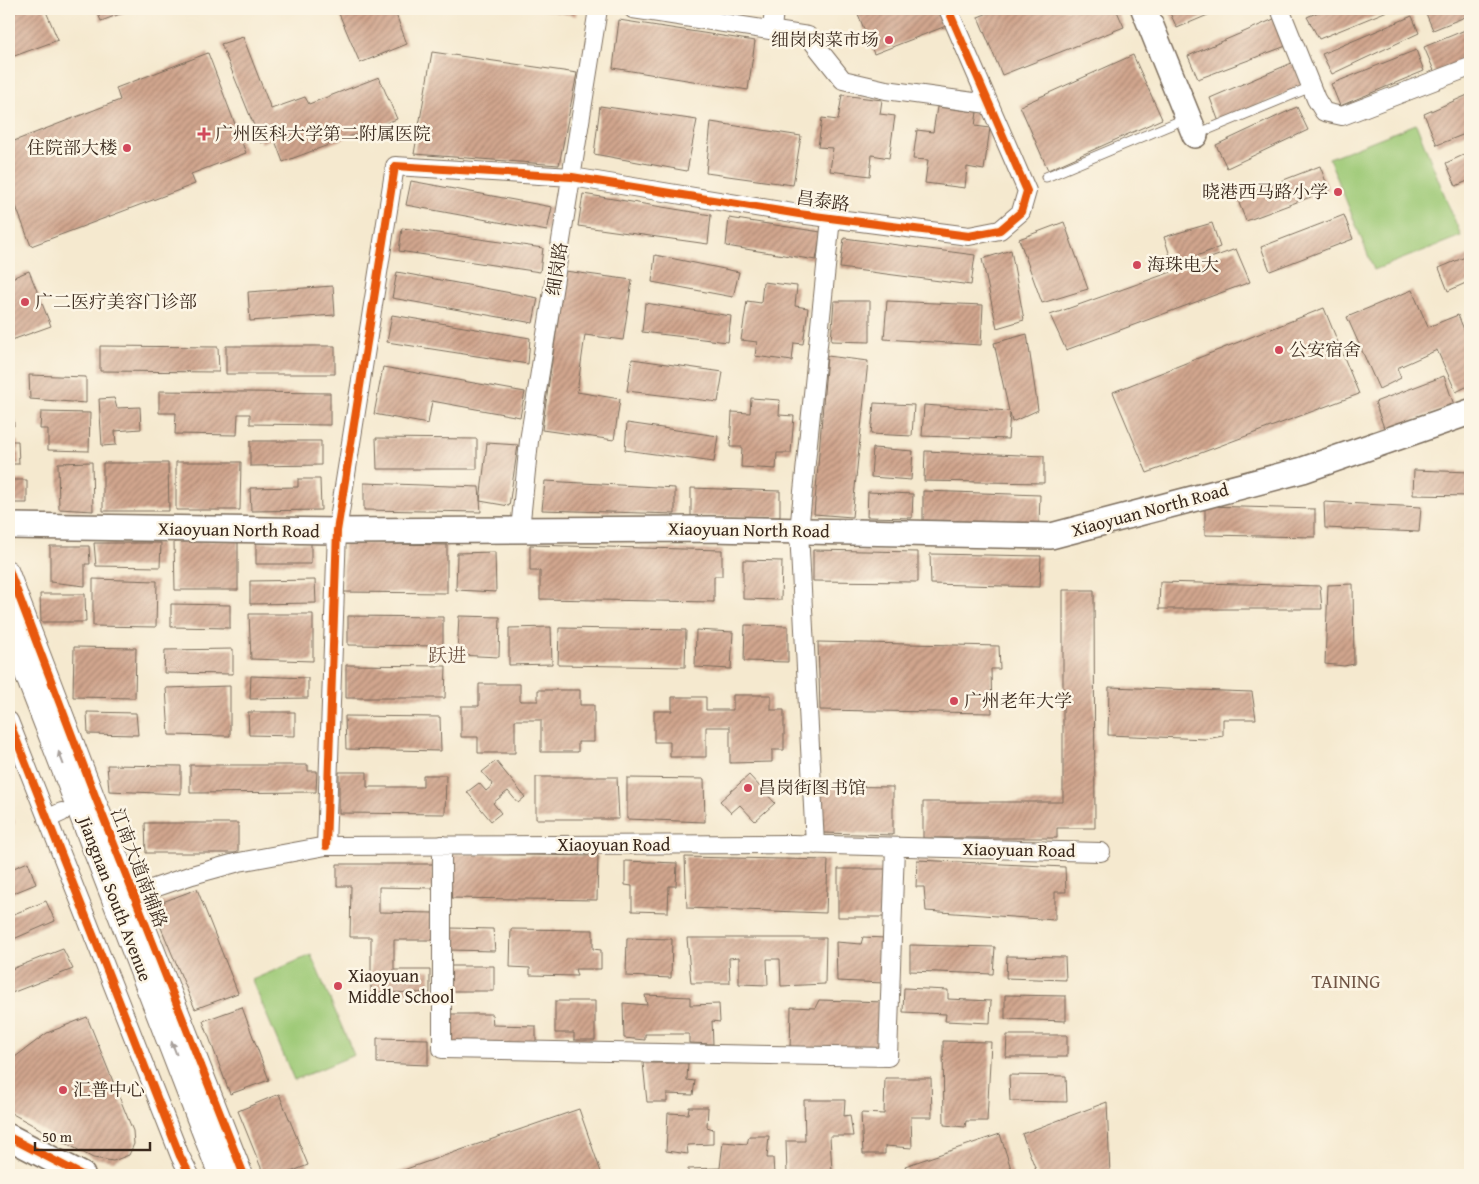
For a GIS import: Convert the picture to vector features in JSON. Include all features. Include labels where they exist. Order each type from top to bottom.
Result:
[{"type":"main road","name":"Jiangnan South Avenue","points":[[9,622],[70,808]]},
{"type":"main road","name":"Jiangnan South Avenue","points":[[9,677],[70,808],[150,1010],[223,1175]]},
{"type":"main road","name":"Jiangnan South Avenue","points":[[150,1010],[206,1175]]},
{"type":"street","name":"细岗路","points":[[520,530],[529,441],[598,9]]},
{"type":"street","points":[[633,9],[808,36],[843,80],[886,90],[988,104]]},
{"type":"street","points":[[772,30],[774,9]]},
{"type":"street","name":"昌泰路","points":[[337,531],[395,166],[572,177],[831,218],[969,236],[1000,230],[1021,212],[1027,191],[948,9]]},
{"type":"street","points":[[1144,9],[1191,126]]},
{"type":"street","points":[[1280,9],[1324,112],[1342,116],[1470,67]]},
{"type":"street","points":[[815,845],[799,531],[831,218]]},
{"type":"street","name":"Xiaoyuan North Road","points":[[9,526],[337,531],[709,529],[1051,536],[1303,470],[1470,412]]},
{"type":"street","points":[[326,846],[337,531]]},
{"type":"street","name":"江南大道南辅路","points":[[9,570],[70,808]]},
{"type":"street","name":"江南大道南辅路","points":[[9,721],[134,895],[150,1010],[180,1156],[190,1175]]},
{"type":"street","name":"Xiaoyuan Road","points":[[134,895],[192,875],[239,862],[326,846],[815,845],[1101,852]]},
{"type":"street","points":[[442,846],[442,1049],[888,1057],[895,847]]},
{"type":"street","name":"江南大道南辅路","points":[[150,1010],[244,1175]]},
{"type":"street","points":[[9,1137],[82,1175]]},
{"type":"lane","points":[[1046,177],[1191,126],[1312,87]]},
{"type":"green space","points":[[1416,124],[1461,236],[1374,270],[1329,158]]},
{"type":"green space","points":[[311,955],[354,1055],[294,1080],[252,980]]},
{"type":"building","points":[[9,9],[45,9],[58,40],[9,58]]},
{"type":"building","points":[[96,9],[134,9],[101,21]]},
{"type":"building","points":[[337,9],[394,9],[407,44],[360,63]]},
{"type":"building","points":[[537,9],[577,9],[576,16]]},
{"type":"building","name":"细岗肉菜市场","points":[[856,9],[938,9],[946,26],[874,54]]},
{"type":"building","points":[[998,9],[1116,9],[1124,27],[1002,75],[978,17]]},
{"type":"building","points":[[1168,9],[1222,9],[1177,28]]},
{"type":"building","points":[[1325,9],[1392,9],[1319,39],[1307,17]]},
{"type":"building","points":[[1432,9],[1470,9],[1470,15],[1433,30],[1425,11]]},
{"type":"building","points":[[1412,16],[1419,33],[1332,74],[1322,54]]},
{"type":"building","points":[[1274,19],[1286,46],[1198,79],[1188,56]]},
{"type":"building","points":[[619,20],[755,41],[748,90],[613,68]]},
{"type":"building","points":[[1470,28],[1470,59],[1435,73],[1424,47]]},
{"type":"building","points":[[243,37],[271,109],[305,97],[309,104],[379,77],[397,119],[283,162],[274,138],[261,143],[221,44]]},
{"type":"building","points":[[1416,50],[1424,71],[1340,106],[1331,84]]},
{"type":"building","points":[[432,52],[577,73],[559,165],[414,154]]},
{"type":"building","name":"住院部大楼","points":[[208,53],[246,153],[191,174],[195,184],[31,246],[9,188],[9,143],[120,100],[116,88]]},
{"type":"building","points":[[1133,55],[1162,119],[1048,170],[1020,106]]},
{"type":"building","points":[[1294,62],[1302,86],[1219,122],[1210,98]]},
{"type":"building","points":[[1470,94],[1470,132],[1437,145],[1424,114]]},
{"type":"building","points":[[842,95],[882,100],[880,114],[895,116],[889,158],[872,155],[870,176],[830,171],[833,148],[818,147],[822,118],[838,120]]},
{"type":"building","points":[[600,106],[697,120],[687,171],[594,154]]},
{"type":"building","points":[[937,107],[977,112],[975,126],[990,128],[984,170],[967,167],[965,188],[925,183],[928,160],[913,159],[917,130],[933,132]]},
{"type":"building","points":[[1297,107],[1308,130],[1227,168],[1216,145]]},
{"type":"building","points":[[711,122],[801,136],[793,185],[706,173]]},
{"type":"building","points":[[1470,152],[1470,180],[1456,186],[1446,163]]},
{"type":"building","points":[[1320,166],[1329,190],[1246,221],[1237,198]]},
{"type":"building","points":[[411,181],[552,207],[547,231],[406,205]]},
{"type":"building","points":[[583,194],[711,215],[708,244],[578,226]]},
{"type":"building","points":[[1470,206],[1470,218],[1466,208]]},
{"type":"building","points":[[1344,215],[1353,239],[1270,271],[1261,247]]},
{"type":"building","points":[[729,218],[821,232],[816,260],[726,246]]},
{"type":"building","points":[[1064,222],[1088,289],[1042,303],[1019,239]]},
{"type":"building","points":[[1212,223],[1220,247],[1173,265],[1164,237]]},
{"type":"building","points":[[402,228],[543,248],[540,272],[399,251]]},
{"type":"building","points":[[844,238],[975,255],[971,285],[840,268]]},
{"type":"building","points":[[1236,249],[1250,282],[1066,350],[1050,315]]},
{"type":"building","points":[[1011,250],[1024,320],[997,328],[982,259]]},
{"type":"building","points":[[655,255],[739,272],[733,297],[652,282]]},
{"type":"building","points":[[1470,255],[1470,281],[1448,291],[1439,268]]},
{"type":"building","name":"广二医疗美容门诊部","points":[[29,271],[51,326],[9,341],[9,279]]},
{"type":"building","points":[[565,271],[632,280],[623,340],[585,335],[577,392],[620,399],[614,440],[542,430]]},
{"type":"building","points":[[397,272],[538,298],[533,323],[392,298]]},
{"type":"building","points":[[763,282],[797,286],[795,306],[808,308],[803,344],[794,343],[792,361],[755,356],[757,342],[741,340],[747,301],[761,303]]},
{"type":"building","points":[[333,286],[335,315],[250,321],[248,292]]},
{"type":"building","points":[[1412,290],[1428,327],[1458,315],[1470,344],[1470,385],[1456,392],[1437,350],[1397,368],[1401,378],[1379,389],[1347,317]]},
{"type":"building","points":[[834,301],[870,301],[870,342],[831,341]]},
{"type":"building","points":[[887,301],[983,305],[981,345],[884,339]]},
{"type":"building","points":[[645,303],[731,316],[728,342],[642,332]]},
{"type":"building","name":"公安宿舍","points":[[1324,308],[1359,394],[1147,473],[1113,392]]},
{"type":"building","points":[[392,315],[530,338],[528,364],[387,342]]},
{"type":"building","points":[[1027,334],[1038,410],[1012,422],[1010,413],[1008,439],[922,436],[924,405],[1009,411],[994,343]]},
{"type":"building","points":[[100,346],[218,347],[219,372],[100,371]]},
{"type":"building","points":[[226,346],[335,346],[335,374],[226,374]]},
{"type":"building","points":[[827,356],[868,361],[852,517],[814,514]]},
{"type":"building","points":[[632,359],[723,372],[718,402],[627,391]]},
{"type":"building","points":[[383,367],[525,392],[520,417],[432,401],[428,424],[374,414]]},
{"type":"building","points":[[29,375],[86,377],[86,403],[30,399]]},
{"type":"building","points":[[1444,376],[1454,405],[1385,431],[1375,402]]},
{"type":"building","points":[[159,391],[330,393],[330,425],[250,424],[250,414],[238,414],[237,435],[175,434],[176,413],[159,413]]},
{"type":"building","points":[[114,398],[117,408],[140,407],[141,429],[115,431],[116,445],[102,446],[99,399]]},
{"type":"building","points":[[751,398],[780,400],[779,415],[794,416],[791,453],[777,453],[776,469],[741,467],[742,447],[730,447],[732,412],[750,413]]},
{"type":"building","points":[[874,403],[914,405],[912,436],[871,434]]},
{"type":"building","points":[[9,406],[13,407],[14,426],[9,426]]},
{"type":"building","points":[[41,412],[90,413],[89,451],[48,450],[48,429],[40,429]]},
{"type":"building","points":[[627,423],[718,436],[714,462],[625,450]]},
{"type":"building","points":[[376,438],[477,439],[477,469],[377,469]]},
{"type":"building","points":[[9,441],[18,441],[19,464],[9,464]]},
{"type":"building","points":[[250,441],[321,441],[321,465],[250,466]]},
{"type":"building","points":[[487,443],[518,445],[509,506],[480,501]]},
{"type":"building","points":[[873,448],[913,451],[911,480],[871,477]]},
{"type":"building","points":[[925,451],[1044,456],[1044,483],[924,481]]},
{"type":"building","points":[[92,462],[93,511],[59,509],[58,463]]},
{"type":"building","points":[[176,462],[241,462],[240,510],[176,510]]},
{"type":"building","points":[[103,463],[168,463],[169,511],[103,511]]},
{"type":"building","points":[[1414,470],[1470,472],[1470,496],[1413,495]]},
{"type":"building","points":[[298,479],[320,479],[321,510],[251,511],[250,488],[298,487]]},
{"type":"building","points":[[9,480],[27,480],[27,503],[9,503]]},
{"type":"building","points":[[545,481],[675,488],[675,514],[542,510]]},
{"type":"building","points":[[364,483],[479,487],[481,512],[364,510]]},
{"type":"building","points":[[691,488],[780,491],[780,517],[691,516]]},
{"type":"building","points":[[923,491],[1040,495],[1039,525],[923,521]]},
{"type":"building","points":[[868,492],[913,494],[912,518],[867,517]]},
{"type":"building","points":[[1324,502],[1421,507],[1419,532],[1325,528]]},
{"type":"building","points":[[1205,506],[1315,509],[1315,537],[1205,535]]},
{"type":"building","points":[[238,540],[238,590],[175,590],[174,542]]},
{"type":"building","points":[[256,542],[311,543],[311,564],[256,564]]},
{"type":"building","points":[[94,543],[161,543],[160,567],[96,566]]},
{"type":"building","points":[[344,543],[447,545],[447,593],[343,592]]},
{"type":"building","points":[[530,545],[722,550],[722,576],[714,576],[714,602],[540,599],[540,571],[530,571]]},
{"type":"building","points":[[50,546],[89,546],[90,564],[85,564],[85,586],[50,582]]},
{"type":"building","points":[[813,550],[918,552],[918,582],[813,581]]},
{"type":"building","points":[[495,552],[496,592],[456,590],[457,553]]},
{"type":"building","points":[[930,554],[1041,556],[1040,587],[931,584]]},
{"type":"building","points":[[743,560],[782,561],[781,600],[743,599]]},
{"type":"building","points":[[93,579],[157,581],[156,627],[93,626]]},
{"type":"building","points":[[315,580],[316,603],[250,604],[250,581]]},
{"type":"building","points":[[1160,582],[1320,586],[1322,609],[1159,609]]},
{"type":"building","points":[[1353,584],[1354,664],[1344,666],[1325,664],[1328,585]]},
{"type":"building","points":[[1063,590],[1094,590],[1095,828],[1057,828],[1057,838],[923,838],[923,802],[1063,802]]},
{"type":"building","points":[[40,594],[85,594],[86,622],[41,622]]},
{"type":"building","points":[[171,604],[230,605],[230,628],[171,627]]},
{"type":"building","points":[[249,614],[313,614],[313,661],[251,659]]},
{"type":"building","points":[[348,616],[443,617],[443,646],[348,645]]},
{"type":"building","points":[[459,616],[500,617],[499,657],[457,655]]},
{"type":"building","points":[[745,625],[788,626],[788,662],[744,661]]},
{"type":"building","points":[[551,627],[552,664],[509,665],[509,628]]},
{"type":"building","points":[[559,628],[686,630],[685,667],[558,665]]},
{"type":"building","points":[[696,630],[733,632],[731,669],[695,667]]},
{"type":"building","points":[[818,642],[999,646],[1000,669],[991,669],[992,713],[820,710]]},
{"type":"building","points":[[74,647],[136,648],[135,698],[73,697]]},
{"type":"building","points":[[233,649],[233,674],[164,673],[165,650]]},
{"type":"building","points":[[346,665],[446,666],[445,698],[346,698]]},
{"type":"building","points":[[251,676],[308,678],[308,698],[250,699]]},
{"type":"building","points":[[479,684],[520,684],[520,701],[538,701],[538,690],[580,690],[580,705],[594,705],[594,742],[578,742],[578,752],[541,752],[541,720],[515,720],[515,753],[478,753],[478,737],[461,737],[461,706],[479,706]]},
{"type":"building","points":[[230,686],[230,736],[169,735],[166,688]]},
{"type":"building","points":[[1109,687],[1252,692],[1256,719],[1223,719],[1223,736],[1206,739],[1108,735]]},
{"type":"building","points":[[733,695],[771,695],[771,710],[784,710],[784,750],[772,750],[772,762],[730,763],[730,727],[706,727],[706,757],[670,757],[670,742],[654,742],[654,711],[672,711],[672,697],[706,697],[706,710],[733,710]]},
{"type":"building","points":[[87,712],[136,713],[138,735],[88,734]]},
{"type":"building","points":[[248,712],[295,712],[295,736],[249,735]]},
{"type":"building","points":[[345,716],[440,717],[441,751],[346,749]]},
{"type":"building","points":[[496,761],[525,797],[518,803],[508,791],[493,803],[501,813],[491,821],[467,792],[479,783],[486,791],[493,785],[482,772]]},
{"type":"building","points":[[107,765],[181,766],[181,794],[109,791]]},
{"type":"building","points":[[190,765],[308,765],[308,771],[317,771],[316,792],[190,793]]},
{"type":"building","points":[[339,772],[367,772],[367,787],[423,787],[423,775],[446,775],[445,814],[339,813]]},
{"type":"building","name":"昌岗街图书馆","points":[[749,775],[775,803],[755,821],[740,805],[731,813],[720,801]]},
{"type":"building","points":[[536,777],[617,777],[619,819],[536,819]]},
{"type":"building","points":[[627,778],[704,779],[705,822],[627,819]]},
{"type":"building","points":[[820,786],[893,787],[893,835],[821,833]]},
{"type":"building","points":[[9,808],[15,823],[9,826]]},
{"type":"building","points":[[145,823],[238,823],[238,853],[146,853]]},
{"type":"building","points":[[449,854],[598,856],[597,900],[448,898]]},
{"type":"building","points":[[685,857],[828,860],[826,913],[687,908]]},
{"type":"building","points":[[917,860],[1065,867],[1066,892],[1055,892],[1055,920],[926,911],[924,887],[916,887]]},
{"type":"building","points":[[625,861],[677,863],[676,886],[669,886],[668,912],[632,911],[632,886],[625,885]]},
{"type":"building","points":[[28,862],[36,884],[9,895],[9,870]]},
{"type":"building","points":[[337,864],[433,864],[433,888],[379,887],[379,912],[434,913],[434,940],[394,940],[394,970],[430,970],[430,993],[371,992],[371,937],[350,937],[351,886],[337,886]]},
{"type":"building","points":[[838,869],[886,869],[886,917],[838,917]]},
{"type":"building","points":[[197,889],[238,993],[195,1009],[152,906]]},
{"type":"building","points":[[46,901],[55,921],[9,941],[9,916]]},
{"type":"building","points":[[450,928],[493,929],[495,951],[450,950]]},
{"type":"building","points":[[511,929],[593,930],[593,949],[601,950],[601,969],[575,969],[577,976],[530,975],[530,968],[510,967]]},
{"type":"building","points":[[863,937],[885,938],[884,983],[837,981],[836,942],[861,944]]},
{"type":"building","points":[[627,938],[672,939],[671,978],[626,976]]},
{"type":"building","points":[[687,938],[826,938],[825,984],[781,986],[780,959],[767,959],[768,985],[739,984],[739,957],[729,958],[730,983],[691,983]]},
{"type":"building","points":[[910,945],[995,947],[993,974],[910,971]]},
{"type":"building","points":[[63,949],[73,969],[9,994],[9,970]]},
{"type":"building","points":[[1007,956],[1065,957],[1066,980],[1006,978]]},
{"type":"building","points":[[449,966],[494,966],[494,991],[450,991]]},
{"type":"building","points":[[904,988],[948,990],[948,999],[991,1001],[990,1023],[945,1021],[946,1014],[903,1012]]},
{"type":"building","points":[[645,995],[690,997],[690,1005],[719,1004],[720,1022],[712,1021],[713,1044],[689,1043],[689,1034],[645,1034],[645,1040],[624,1038],[623,1003],[647,1005]]},
{"type":"building","points":[[1005,995],[1066,996],[1066,1021],[1005,1019]]},
{"type":"building","points":[[819,1000],[885,1002],[884,1053],[790,1050],[791,1007],[815,1008]]},
{"type":"building","points":[[555,1001],[595,1001],[595,1040],[574,1040],[574,1033],[555,1033]]},
{"type":"building","points":[[242,1007],[269,1080],[230,1094],[203,1021]]},
{"type":"building","points":[[451,1014],[492,1014],[493,1025],[536,1026],[536,1045],[451,1044]]},
{"type":"building","name":"汇普中心","points":[[87,1017],[133,1131],[134,1144],[129,1155],[113,1161],[93,1158],[9,1112],[9,1069],[15,1057],[47,1033]]},
{"type":"building","points":[[1007,1035],[1067,1035],[1067,1057],[1006,1057]]},
{"type":"building","points":[[377,1038],[428,1039],[428,1065],[377,1063]]},
{"type":"building","points":[[943,1041],[991,1042],[987,1121],[966,1121],[965,1127],[944,1125]]},
{"type":"building","points":[[643,1063],[688,1063],[687,1080],[695,1081],[693,1095],[667,1094],[667,1102],[647,1102]]},
{"type":"building","points":[[1009,1075],[1066,1076],[1067,1102],[1010,1101]]},
{"type":"building","points":[[885,1078],[931,1078],[932,1117],[911,1117],[912,1148],[885,1146],[885,1154],[863,1154],[861,1113],[884,1114]]},
{"type":"building","points":[[279,1094],[308,1165],[283,1175],[264,1175],[238,1111]]},
{"type":"building","points":[[804,1100],[845,1100],[844,1116],[850,1115],[853,1136],[830,1136],[832,1172],[806,1172],[806,1175],[787,1175],[786,1141],[805,1141]]},
{"type":"building","points":[[1107,1102],[1110,1175],[1038,1175],[1022,1134]]},
{"type":"building","points":[[689,1107],[708,1107],[707,1127],[713,1129],[713,1144],[687,1145],[688,1154],[666,1151],[668,1113],[688,1114]]},
{"type":"building","points":[[579,1109],[602,1175],[389,1175]]},
{"type":"building","points":[[1000,1134],[1013,1175],[908,1175],[905,1166]]},
{"type":"building","points":[[749,1136],[769,1136],[767,1158],[773,1158],[774,1175],[688,1175],[688,1169],[720,1168],[723,1142],[747,1144]]},
{"type":"cycle path","points":[[326,846],[337,531],[395,166],[572,177],[799,214],[969,236],[1000,230],[1021,212],[1027,191],[948,9]]},
{"type":"cycle path","points":[[9,570],[95,796],[244,1175]]},
{"type":"cycle path","points":[[9,721],[180,1156],[190,1175]]},
{"type":"cycle path","points":[[9,1137],[82,1175]]},
{"type":"place","name":"细岗肉菜市场","points":[[889,40]]},
{"type":"place","name":"广州医科大学第二附属医院","points":[[204,134]]},
{"type":"place","name":"住院部大楼","points":[[127,148]]},
{"type":"place","name":"晓港西马路小学","points":[[1338,192]]},
{"type":"place","name":"海珠电大","points":[[1137,265]]},
{"type":"place","name":"广二医疗美容门诊部","points":[[25,302]]},
{"type":"place","name":"公安宿舍","points":[[1279,350]]},
{"type":"place","name":"广州老年大学","points":[[954,701]]},
{"type":"place","name":"昌岗街图书馆","points":[[748,788]]},
{"type":"place","name":"Xiaoyuan Middle School","points":[[338,986]]},
{"type":"place","name":"汇普中心","points":[[63,1090]]},
{"type":"district","name":"跃进","points":[[447,655]]},
{"type":"district","name":"TAINING","points":[[1346,981]]}]
